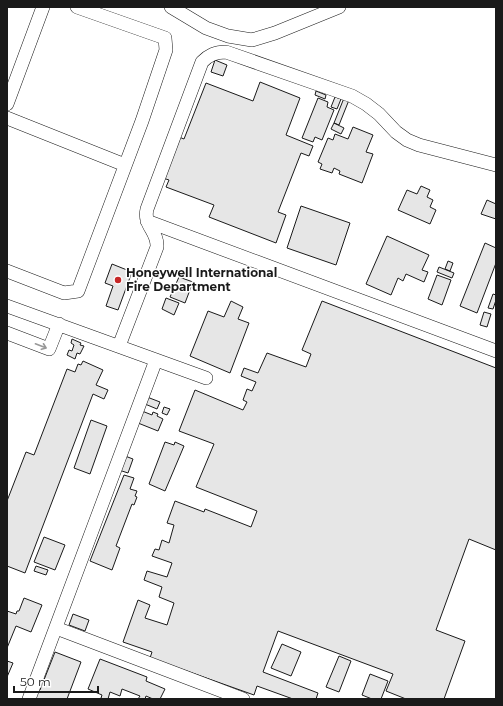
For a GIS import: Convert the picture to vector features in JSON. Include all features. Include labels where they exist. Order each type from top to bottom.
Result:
[{"type":"street","points":[[7,104],[10,85],[43,7]]},
{"type":"street","points":[[7,271],[64,293],[78,291],[142,120],[166,50],[165,38],[77,7]]},
{"type":"street","points":[[171,7],[206,28],[228,36],[252,40],[275,33],[339,7]]},
{"type":"street","points":[[119,346],[157,247],[158,242],[156,236],[148,225],[146,213],[147,209],[202,62],[212,54],[226,52],[352,96],[379,114],[396,132],[407,140],[419,145],[496,165]]},
{"type":"street","points":[[7,118],[125,165]]},
{"type":"street","points":[[147,221],[496,351]]},
{"type":"street","points":[[7,306],[206,378]]},
{"type":"street","points":[[7,333],[49,349],[59,324]]},
{"type":"street","points":[[29,699],[156,360]]},
{"type":"street","points":[[56,628],[243,699]]},
{"type":"building","points":[[215,60],[227,65],[223,76],[211,72]]},
{"type":"building","points":[[260,82],[300,98],[286,135],[313,146],[309,156],[301,153],[278,212],[286,215],[276,243],[209,217],[214,205],[166,187],[169,180],[163,178],[179,137],[184,139],[206,83],[253,101]]},
{"type":"building","points":[[316,91],[326,95],[325,99],[315,95]]},
{"type":"building","points":[[335,97],[341,99],[337,109],[331,107]]},
{"type":"building","points":[[318,98],[328,102],[327,107],[334,110],[322,140],[315,137],[313,142],[302,138]]},
{"type":"building","points":[[344,98],[349,100],[339,125],[334,123]]},
{"type":"building","points":[[334,123],[344,128],[341,134],[331,129]]},
{"type":"building","points":[[353,127],[373,135],[366,152],[373,154],[362,183],[339,174],[340,171],[334,168],[332,173],[320,169],[322,164],[318,162],[328,138],[333,140],[335,134],[348,139]]},
{"type":"building","points":[[421,186],[430,190],[427,197],[433,200],[430,207],[436,210],[430,224],[398,210],[407,190],[417,194]]},
{"type":"building","points":[[487,200],[496,204],[496,219],[481,214]]},
{"type":"building","points":[[301,206],[350,223],[336,265],[287,248]]},
{"type":"building","points":[[387,236],[429,255],[422,270],[428,272],[424,282],[406,274],[403,281],[398,278],[391,295],[366,284]]},
{"type":"building","points":[[485,243],[496,248],[496,263],[477,313],[460,306]]},
{"type":"building","points":[[448,261],[453,263],[450,271],[445,269]]},
{"type":"building","points":[[112,264],[132,272],[118,310],[106,306],[113,286],[105,283]]},
{"type":"building","points":[[439,267],[454,273],[452,278],[437,272]]},
{"type":"building","points":[[437,275],[451,280],[442,305],[428,299]]},
{"type":"building","points":[[179,277],[193,282],[185,303],[170,297]]},
{"type":"building","points":[[493,294],[496,295],[496,300],[493,309],[488,308]]},
{"type":"building","points":[[166,298],[179,303],[174,315],[162,309]]},
{"type":"building","points":[[231,301],[243,307],[238,319],[249,323],[230,373],[190,356],[208,311],[224,317]]},
{"type":"building","points":[[322,301],[496,368],[496,550],[469,539],[436,630],[465,641],[444,699],[406,699],[386,691],[393,674],[278,631],[263,672],[318,693],[316,699],[293,699],[257,686],[254,695],[150,658],[152,652],[123,642],[138,600],[150,605],[145,618],[167,625],[174,603],[159,597],[162,587],[144,580],[147,571],[167,577],[172,563],[152,556],[155,549],[159,550],[162,540],[169,543],[174,525],[167,523],[175,501],[204,512],[205,509],[251,527],[257,511],[196,487],[214,444],[179,431],[195,390],[243,410],[247,402],[243,400],[247,389],[252,391],[256,382],[241,376],[244,368],[258,373],[267,353],[306,367],[311,354],[302,350]]},
{"type":"building","points":[[484,312],[491,314],[487,327],[480,325]]},
{"type":"building","points":[[72,339],[84,346],[80,354],[77,353],[75,359],[67,355],[69,350],[72,351],[74,345],[71,343]]},
{"type":"building","points":[[83,361],[103,370],[96,385],[108,390],[104,399],[93,394],[25,573],[7,566],[7,501],[26,452],[34,455],[67,369],[75,372],[78,364],[81,365]]},
{"type":"building","points":[[147,397],[160,402],[157,409],[145,404]]},
{"type":"building","points":[[164,407],[170,409],[167,415],[162,413]]},
{"type":"building","points":[[142,411],[152,415],[153,412],[158,414],[157,416],[163,419],[158,431],[138,423]]},
{"type":"building","points":[[91,420],[107,426],[90,474],[74,468]]},
{"type":"building","points":[[165,442],[174,445],[175,442],[184,446],[165,491],[149,484]]},
{"type":"building","points":[[125,456],[133,459],[128,473],[119,470]]},
{"type":"building","points":[[124,475],[134,478],[130,489],[137,491],[135,496],[137,497],[134,505],[132,504],[116,546],[120,548],[112,570],[90,561]]},
{"type":"building","points":[[44,537],[65,545],[55,570],[34,562]]},
{"type":"building","points":[[36,566],[48,570],[46,575],[34,571]]},
{"type":"building","points":[[24,598],[42,605],[31,632],[16,626],[7,648],[7,611],[16,614],[17,611],[19,611]]},
{"type":"building","points":[[73,614],[89,620],[85,631],[69,625]]},
{"type":"building","points":[[282,644],[301,652],[291,676],[271,668]]},
{"type":"building","points":[[55,652],[81,662],[67,699],[31,699],[36,688],[40,690]]},
{"type":"building","points":[[339,656],[351,661],[339,692],[326,687]]},
{"type":"building","points":[[100,659],[147,677],[146,681],[165,689],[160,699],[153,699],[146,696],[145,699],[138,699],[140,696],[122,689],[120,696],[110,692],[108,699],[101,698],[102,695],[88,689]]},
{"type":"building","points":[[7,661],[13,663],[7,677]]},
{"type":"building","points":[[370,674],[388,681],[381,699],[372,699],[362,695]]},
{"type":"place","name":"Honeywell International Fire Department","points":[[118,280]]}]
